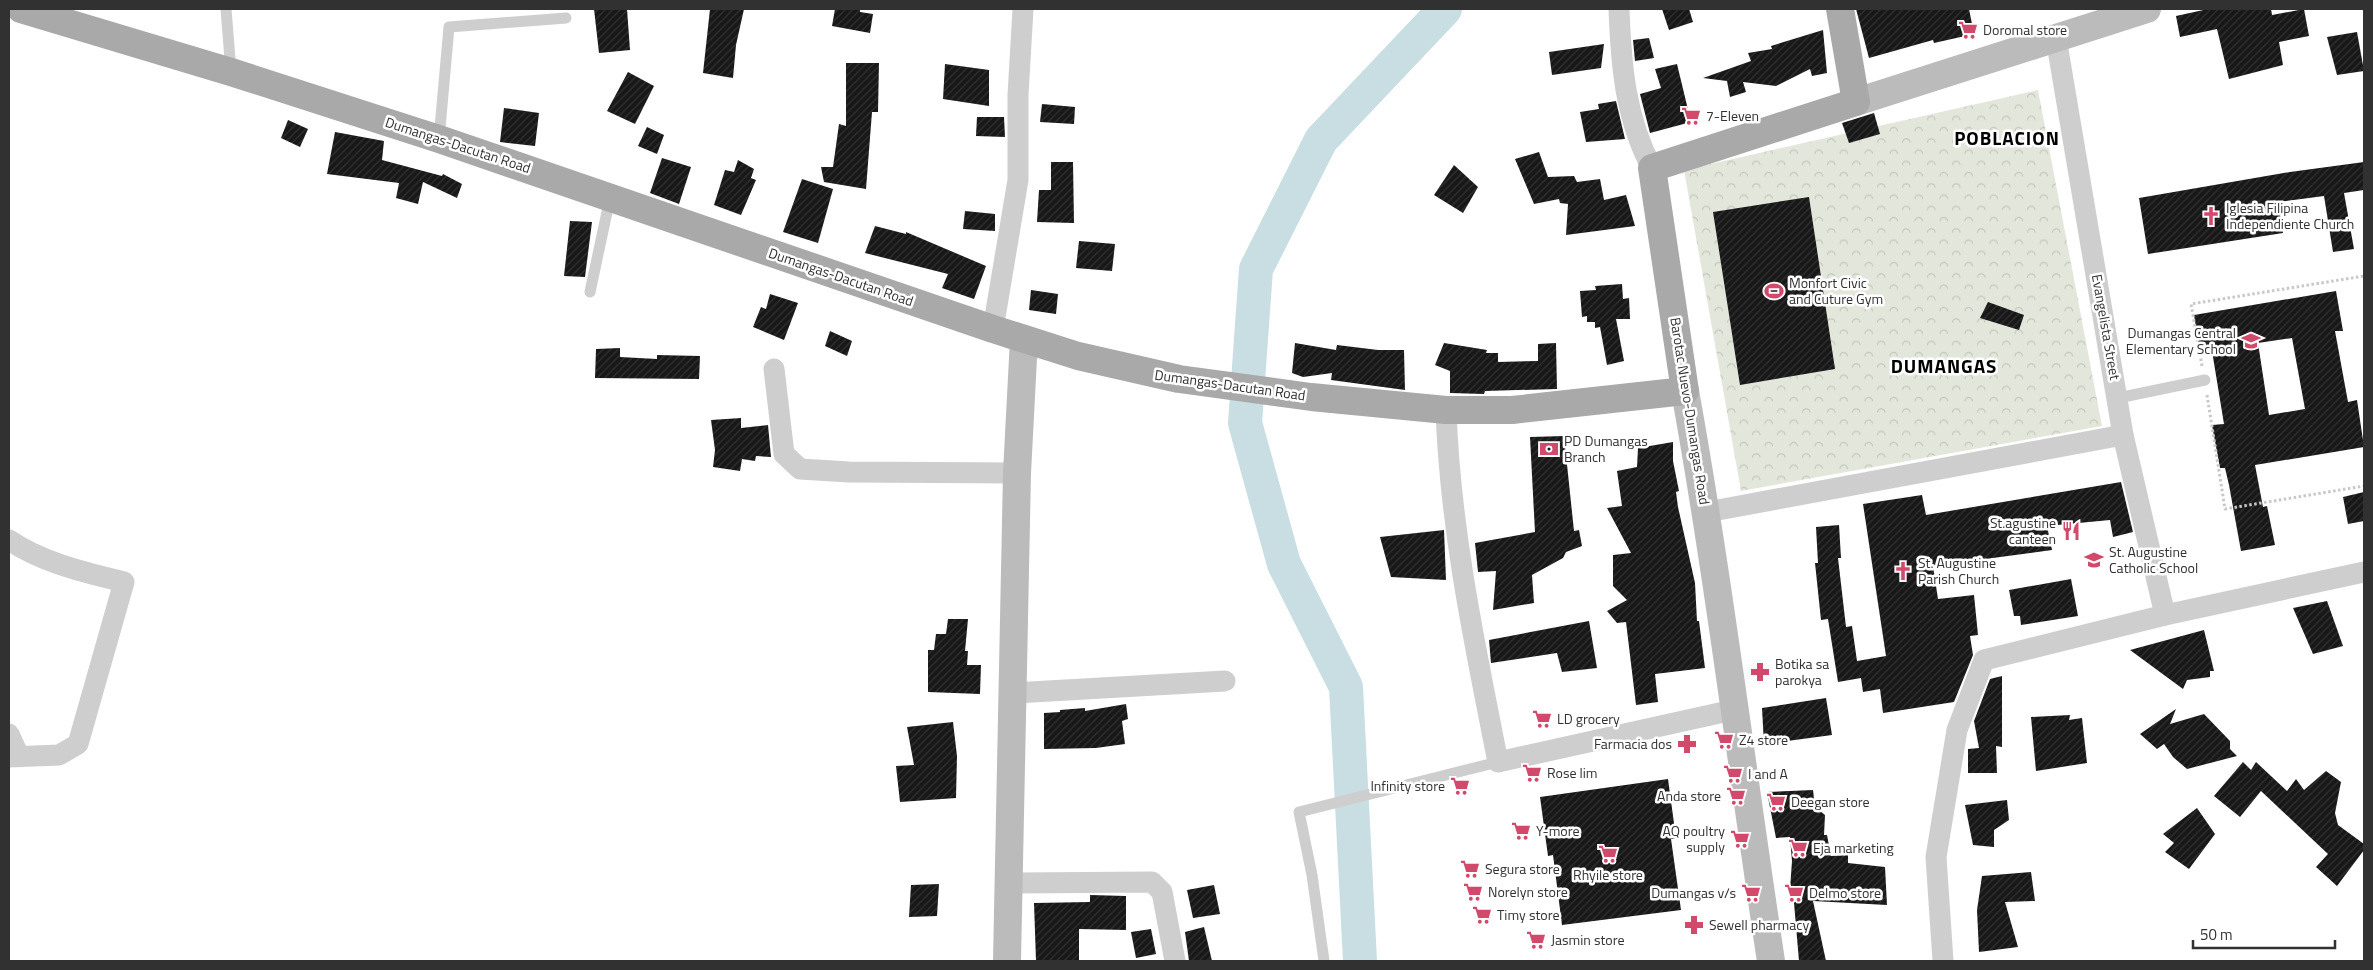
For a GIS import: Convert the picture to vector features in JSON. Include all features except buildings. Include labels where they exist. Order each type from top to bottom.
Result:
[{"type":"main road","name":"Dumangas-Dacutan Road","points":[[21,9],[231,72],[439,139],[993,330],[1124,368],[1179,379],[1311,397],[1446,410],[1512,410],[1686,391]]},
{"type":"main road","points":[[1652,168],[1856,102],[1840,9]]},
{"type":"main road","name":"Barotac Nuevo-Dumangas Road","points":[[1652,168],[1686,391]]},
{"type":"street","points":[[993,330],[1018,180],[1018,95],[1023,9]]},
{"type":"street","points":[[1619,9],[1627,99],[1634,129],[1652,168]]},
{"type":"street","points":[[1856,102],[2147,9]]},
{"type":"street","name":"Evangelista Street","points":[[2056,38],[2123,435],[2164,615]]},
{"type":"street","points":[[1007,961],[1014,693],[1017,473],[1024,340]]},
{"type":"street","points":[[774,369],[784,454],[800,469],[849,472],[1017,473]]},
{"type":"street","name":"Barotac Nuevo-Dumangas Road","points":[[1686,391],[1707,512],[1733,710],[1771,961]]},
{"type":"street","points":[[1446,410],[1448,466],[1468,609],[1498,762],[1733,710]]},
{"type":"street","points":[[1707,512],[2123,435]]},
{"type":"street","points":[[9,540],[29,553],[80,571],[124,582],[78,744],[59,755],[14,757],[9,734]]},
{"type":"street","points":[[1944,961],[1936,857],[1957,730],[1984,660],[2164,615],[2364,572]]},
{"type":"street","points":[[1014,693],[1225,681]]},
{"type":"street","points":[[1009,883],[1152,882],[1162,892],[1175,961]]},
{"type":"lane","points":[[226,9],[231,72]]},
{"type":"lane","points":[[439,139],[448,27],[566,18]]},
{"type":"lane","points":[[590,292],[611,197]]},
{"type":"lane","points":[[2118,398],[2205,380]]},
{"type":"lane","points":[[1324,961],[1312,875],[1299,812],[1498,762]]},
{"type":"path","points":[[2364,276],[2191,304],[2225,509],[2364,486]]},
{"type":"green space","points":[[2038,90],[2102,426],[1741,491],[1684,170]]},
{"type":"waterway","points":[[1360,961],[1346,687],[1284,564],[1245,423],[1256,269],[1321,140],[1445,9]]},
{"type":"place","name":"Doromal store","points":[[1968,30]]},
{"type":"place","name":"7-Eleven","points":[[1691,116]]},
{"type":"place","name":"Iglesia Filipina Independiente Church","points":[[2211,216]]},
{"type":"place","name":"Monfort Civic and Cuture Gym","points":[[1774,291]]},
{"type":"place","name":"Dumangas Central Elementary School","points":[[2251,341]]},
{"type":"place","name":"PD Dumangas Branch","points":[[1549,449]]},
{"type":"place","name":"St.agustine canteen","points":[[2071,531]]},
{"type":"place","name":"St. Augustine Catholic School","points":[[2094,560]]},
{"type":"place","name":"St. Augustine Parish Church","points":[[1903,571]]},
{"type":"place","name":"Botika sa parokya","points":[[1760,672]]},
{"type":"place","name":"LD grocery","points":[[1542,719]]},
{"type":"place","name":"Z4 store","points":[[1724,740]]},
{"type":"place","name":"Farmacia dos","points":[[1687,744]]},
{"type":"place","name":"Rose lim","points":[[1532,773]]},
{"type":"place","name":"I and A","points":[[1733,774]]},
{"type":"place","name":"Infinity store","points":[[1460,786]]},
{"type":"place","name":"Anda store","points":[[1736,796]]},
{"type":"place","name":"Deegan store","points":[[1776,802]]},
{"type":"place","name":"Y-more","points":[[1521,831]]},
{"type":"place","name":"AQ poultry supply","points":[[1740,839]]},
{"type":"place","name":"Eja marketing","points":[[1798,848]]},
{"type":"place","name":"Rhyile store","points":[[1608,854]]},
{"type":"place","name":"Segura store","points":[[1470,869]]},
{"type":"place","name":"Norelyn store","points":[[1473,892]]},
{"type":"place","name":"Dumangas v/s","points":[[1751,893]]},
{"type":"place","name":"Delmo store","points":[[1794,893]]},
{"type":"place","name":"Timy store","points":[[1482,915]]},
{"type":"place","name":"Sewell pharmacy","points":[[1694,925]]},
{"type":"place","name":"Jasmin store","points":[[1536,940]]},
{"type":"district","name":"POBLACION","points":[[2007,138]]},
{"type":"district","name":"DUMANGAS","points":[[1944,366]]}]
